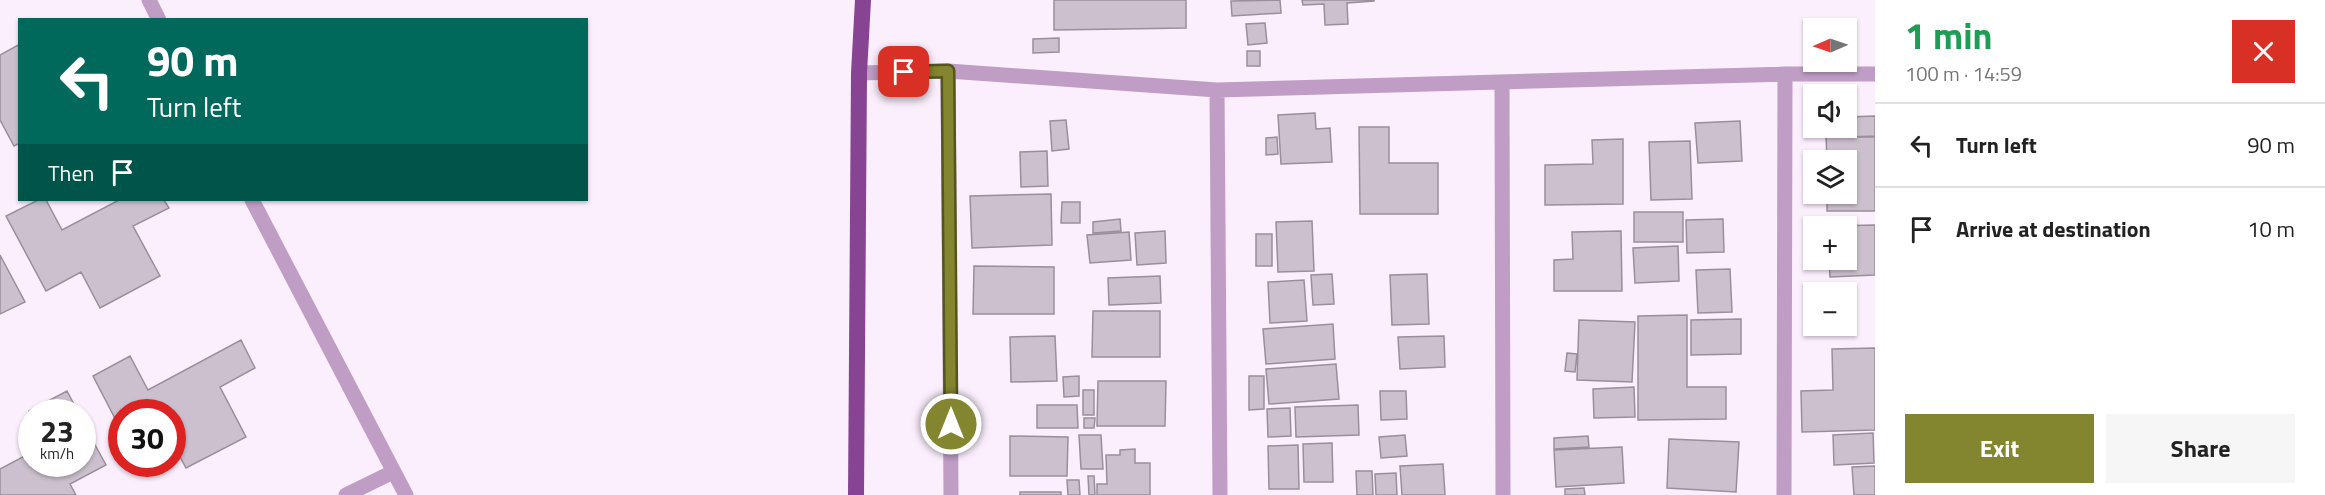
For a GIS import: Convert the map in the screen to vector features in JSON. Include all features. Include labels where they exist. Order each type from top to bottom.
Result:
[{"type":"highway","points":[[856,495],[859,73],[863,0]]},
{"type":"street","points":[[149,0],[158,18]]},
{"type":"street","points":[[859,73],[948,71],[1217,90],[1785,74],[1875,74]]},
{"type":"street","points":[[948,71],[951,495]]},
{"type":"street","points":[[1784,495],[1785,74]]},
{"type":"street","points":[[1502,83],[1503,495]]},
{"type":"street","points":[[1217,90],[1220,495]]},
{"type":"street","points":[[253,201],[406,495]]},
{"type":"street","points":[[346,495],[393,472]]},
{"type":"building","points":[[1054,0],[1186,0],[1186,28],[1054,30]]},
{"type":"building","points":[[1280,0],[1281,13],[1232,16],[1231,1]]},
{"type":"building","points":[[1302,0],[1374,1],[1347,3],[1348,24],[1325,25],[1324,4],[1303,5]]},
{"type":"building","points":[[1265,23],[1267,43],[1248,45],[1246,24]]},
{"type":"building","points":[[1059,38],[1059,52],[1033,53],[1033,39]]},
{"type":"building","points":[[18,45],[18,144],[14,146],[0,120],[0,55]]},
{"type":"building","points":[[1247,51],[1260,51],[1260,66],[1247,66]]},
{"type":"building","points":[[1315,113],[1316,129],[1330,128],[1332,162],[1281,164],[1278,115]]},
{"type":"building","points":[[1875,116],[1875,136],[1857,137],[1857,117]]},
{"type":"building","points":[[1066,120],[1069,149],[1052,151],[1050,121]]},
{"type":"building","points":[[1740,121],[1742,161],[1698,163],[1695,123]]},
{"type":"building","points":[[1359,127],[1389,127],[1389,163],[1438,163],[1438,214],[1360,214]]},
{"type":"building","points":[[1277,137],[1278,154],[1266,155],[1266,138]]},
{"type":"building","points":[[1875,137],[1875,211],[1827,211],[1827,204],[1857,204],[1857,150],[1827,150],[1826,138]]},
{"type":"building","points":[[1623,139],[1623,204],[1545,205],[1545,165],[1593,164],[1592,140]]},
{"type":"building","points":[[1690,141],[1692,199],[1651,200],[1649,142]]},
{"type":"building","points":[[1047,151],[1048,186],[1021,187],[1020,152]]},
{"type":"building","points":[[1051,194],[1052,245],[972,248],[970,196]]},
{"type":"building","points":[[36,201],[47,201],[62,230],[117,201],[165,201],[169,208],[133,226],[160,276],[100,308],[81,272],[46,291],[6,216]]},
{"type":"building","points":[[1062,202],[1080,202],[1080,223],[1061,223]]},
{"type":"building","points":[[1634,212],[1683,212],[1683,242],[1634,242]]},
{"type":"building","points":[[1120,219],[1121,231],[1093,233],[1093,222]]},
{"type":"building","points":[[1723,219],[1724,252],[1687,253],[1686,220]]},
{"type":"building","points":[[1312,221],[1314,271],[1278,272],[1276,222]]},
{"type":"building","points":[[1857,225],[1875,225],[1875,275],[1830,277],[1830,270],[1857,270]]},
{"type":"building","points":[[1165,231],[1166,263],[1137,265],[1135,233]]},
{"type":"building","points":[[1621,231],[1622,291],[1554,291],[1554,260],[1573,259],[1572,232]]},
{"type":"building","points":[[1129,232],[1131,260],[1090,263],[1087,235]]},
{"type":"building","points":[[1256,234],[1272,234],[1272,266],[1256,266]]},
{"type":"building","points":[[1678,246],[1679,281],[1635,283],[1633,248]]},
{"type":"building","points":[[0,255],[25,302],[0,314]]},
{"type":"building","points":[[974,266],[1054,267],[1054,314],[973,314]]},
{"type":"building","points":[[1730,269],[1732,312],[1698,313],[1696,270]]},
{"type":"building","points":[[1332,274],[1334,304],[1313,305],[1311,275]]},
{"type":"building","points":[[1427,274],[1429,324],[1392,325],[1390,275]]},
{"type":"building","points":[[1160,276],[1161,303],[1109,305],[1108,278]]},
{"type":"building","points":[[1304,280],[1307,321],[1270,323],[1268,282]]},
{"type":"building","points":[[1093,311],[1160,311],[1160,357],[1092,357]]},
{"type":"building","points":[[1687,315],[1687,387],[1726,387],[1726,419],[1638,420],[1638,316]]},
{"type":"building","points":[[1741,319],[1741,354],[1691,355],[1691,320]]},
{"type":"building","points":[[1579,320],[1635,322],[1632,382],[1577,380]]},
{"type":"building","points":[[1333,324],[1335,359],[1266,364],[1263,329]]},
{"type":"building","points":[[1055,336],[1057,381],[1011,382],[1010,337]]},
{"type":"building","points":[[1444,336],[1445,367],[1400,369],[1398,337]]},
{"type":"building","points":[[241,340],[255,368],[220,387],[246,437],[186,468],[186,399],[108,399],[108,405],[93,376],[130,356],[148,390]]},
{"type":"building","points":[[1875,348],[1875,430],[1802,432],[1801,391],[1833,390],[1832,349]]},
{"type":"building","points":[[1567,353],[1577,354],[1575,372],[1565,371]]},
{"type":"building","points":[[1336,364],[1339,399],[1269,404],[1266,369]]},
{"type":"building","points":[[1079,376],[1079,396],[1064,397],[1063,377]]},
{"type":"building","points":[[1249,376],[1264,376],[1264,409],[1249,410]]},
{"type":"building","points":[[1098,381],[1166,381],[1165,426],[1097,426]]},
{"type":"building","points":[[1634,387],[1635,417],[1594,418],[1593,389]]},
{"type":"building","points":[[1083,390],[1094,390],[1094,415],[1083,415]]},
{"type":"building","points":[[67,391],[71,399],[52,399]]},
{"type":"building","points":[[1380,391],[1406,391],[1407,419],[1381,420]]},
{"type":"building","points":[[1037,405],[1077,405],[1078,428],[1037,428]]},
{"type":"building","points":[[1358,405],[1359,435],[1296,437],[1295,407]]},
{"type":"building","points":[[1290,408],[1291,436],[1268,437],[1267,409]]},
{"type":"building","points":[[1084,418],[1095,418],[1094,428],[1084,428]]},
{"type":"building","points":[[1873,433],[1874,463],[1834,465],[1833,435]]},
{"type":"building","points":[[1079,435],[1101,435],[1103,469],[1081,469]]},
{"type":"building","points":[[1405,435],[1407,456],[1381,458],[1379,437]]},
{"type":"building","points":[[1010,436],[1068,437],[1067,476],[1010,476]]},
{"type":"building","points":[[1588,436],[1589,447],[1554,449],[1554,438]]},
{"type":"building","points":[[1669,439],[1739,442],[1736,492],[1667,488]]},
{"type":"building","points":[[1332,443],[1333,482],[1304,482],[1303,444]]},
{"type":"building","points":[[1298,445],[1299,489],[1269,489],[1268,446]]},
{"type":"building","points":[[96,447],[106,465],[96,470]]},
{"type":"building","points":[[1622,447],[1624,483],[1556,487],[1554,450]]},
{"type":"building","points":[[1135,449],[1135,463],[1150,463],[1150,495],[1097,495],[1097,484],[1107,484],[1106,455],[1120,455],[1120,450]]},
{"type":"building","points":[[18,459],[18,477],[83,477],[70,484],[76,495],[0,495],[0,469]]},
{"type":"building","points":[[1443,464],[1445,495],[1402,495],[1400,466]]},
{"type":"building","points":[[1875,466],[1875,495],[1854,495],[1852,467]]},
{"type":"building","points":[[1356,471],[1372,471],[1373,495],[1357,495]]},
{"type":"building","points":[[1396,473],[1397,495],[1376,495],[1375,474]]},
{"type":"building","points":[[1088,476],[1094,476],[1095,495],[1089,495]]},
{"type":"building","points":[[1067,480],[1079,480],[1080,495],[1068,495]]},
{"type":"building","points":[[1584,488],[1585,495],[1565,495],[1565,489]]},
{"type":"building","points":[[1020,492],[1061,492],[1061,495],[1020,495]]},
{"type":"route","points":[[904,72],[948,71],[951,424]]}]
